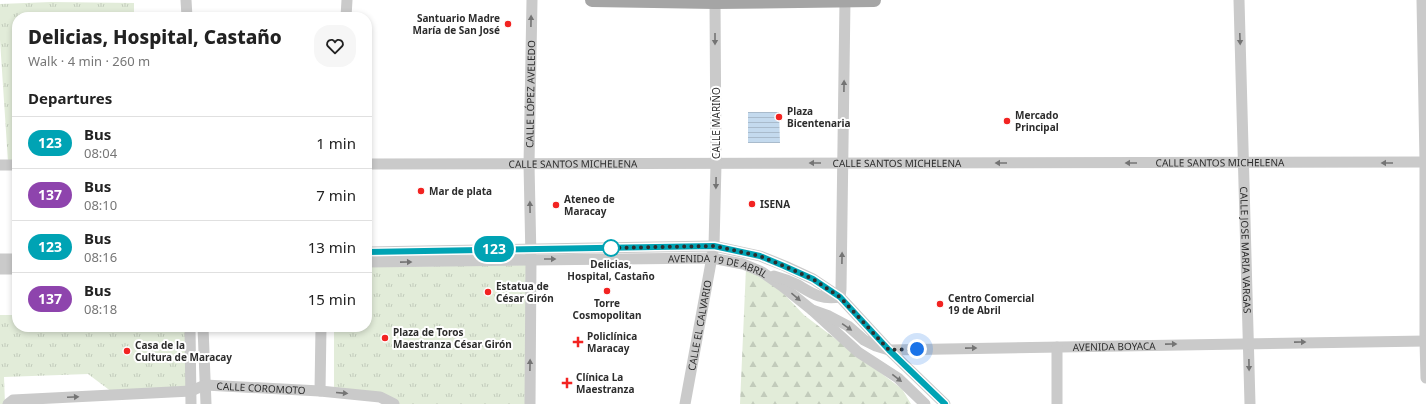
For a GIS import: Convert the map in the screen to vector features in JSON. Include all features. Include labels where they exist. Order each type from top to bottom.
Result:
[{"type":"main road","points":[[592,0],[874,0]]},
{"type":"street","points":[[186,0],[187,12]]},
{"type":"street","points":[[346,12],[347,0]]},
{"type":"street","name":"CALLE LÓPEZ AVELEDO","points":[[530,404],[529,164],[532,0]]},
{"type":"street","points":[[762,272],[785,279],[824,298],[840,297],[845,0]]},
{"type":"street","name":"CALLE JOSE MARIA VARGAS","points":[[1239,0],[1250,404]]},
{"type":"street","points":[[1422,0],[1426,162],[1426,378]]},
{"type":"street","name":"CALLE MARIÑO","points":[[714,246],[716,164],[715,1]]},
{"type":"street","name":"CALLE SANTOS MICHELENA","points":[[372,164],[1426,162]]},
{"type":"street","points":[[0,165],[12,165]]},
{"type":"street","name":"AVENIDA 19 DE ABRIL","points":[[372,262],[714,246],[760,256],[813,279],[840,297],[889,350],[945,404]]},
{"type":"street","name":"CALLE EL CALVARIO","points":[[685,404],[714,246]]},
{"type":"street","name":"AVENIDA 19 DE ABRIL","points":[[372,252],[712,258],[743,264],[762,272],[782,286],[812,310],[858,352],[898,378],[925,404]]},
{"type":"street","points":[[0,259],[12,259]]},
{"type":"street","points":[[0,269],[12,269]]},
{"type":"street","name":"AVENIDA BOYACA","points":[[812,310],[829,316],[848,326],[864,340],[889,350],[1425,341]]},
{"type":"street","points":[[190,332],[192,404]]},
{"type":"street","points":[[203,332],[206,404]]},
{"type":"street","points":[[320,391],[321,332]]},
{"type":"street","points":[[1056,346],[1057,404]]},
{"type":"street","name":"CALLE COROMOTO","points":[[8,404],[13,400],[191,391],[205,385],[320,391],[380,397],[394,404]]},
{"type":"green space","points":[[51,2],[134,3],[134,12],[12,12],[12,162],[8,162],[0,40],[0,4]]},
{"type":"green space","points":[[527,265],[527,404],[398,404],[334,389],[334,332],[372,332],[372,267]]},
{"type":"green space","points":[[746,268],[765,274],[804,315],[902,389],[911,404],[740,404]]},
{"type":"green space","points":[[0,315],[12,315],[12,332],[190,332],[191,391],[116,395],[88,374],[4,377],[5,404],[0,404]]},
{"type":"water","points":[[748,112],[779,112],[780,143],[748,143]]},
{"type":"bus line","name":"123","points":[[372,252],[714,246],[760,256],[813,279],[840,297],[889,350],[945,404]]},
{"type":"place","name":"Santuario Madre María de San José","points":[[508,24]]},
{"type":"place","name":"Plaza Bicentenaria","points":[[779,117]]},
{"type":"place","name":"Mercado Principal","points":[[1007,121]]},
{"type":"place","name":"Mar de plata","points":[[421,191]]},
{"type":"place","name":"ISENA","points":[[752,204]]},
{"type":"place","name":"Ateneo de Maracay","points":[[556,205]]},
{"type":"place","name":"Delicias, Hospital, Castaño","points":[[611,248]]},
{"type":"place","name":"Torre Cosmopolitan","points":[[607,291]]},
{"type":"place","name":"Estatua de César Girón","points":[[488,292]]},
{"type":"place","name":"Centro Comercial 19 de Abril","points":[[940,304]]},
{"type":"place","name":"Plaza de Toros Maestranza César Girón","points":[[385,338]]},
{"type":"place","name":"Policlínica Maracay","points":[[578,342]]},
{"type":"place","name":"Casa de la Cultura de Maracay","points":[[127,351]]},
{"type":"place","name":"Clínica La Maestranza","points":[[567,383]]},
{"type":"route","points":[[611,248],[608,248],[714,246],[760,256],[813,279],[840,297],[889,350],[917,349]]}]
